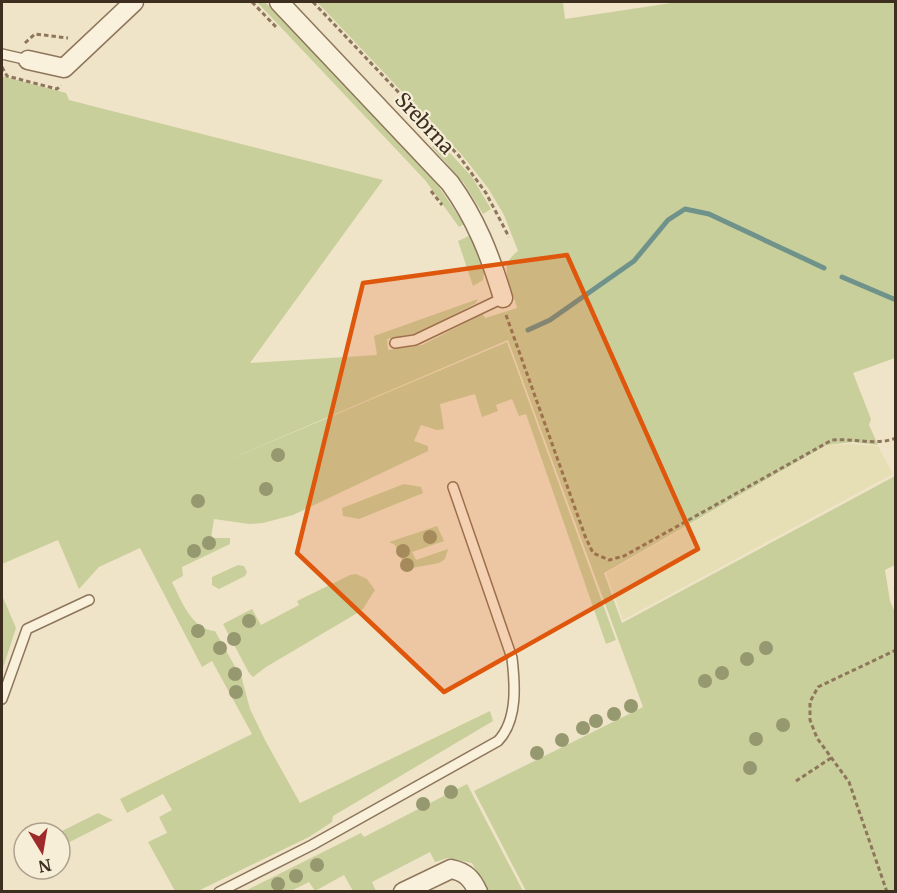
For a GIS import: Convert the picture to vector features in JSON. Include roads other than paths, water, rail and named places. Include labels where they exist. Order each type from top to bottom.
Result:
[{"type":"street","points":[[28,60],[64,68],[134,2]]},
{"type":"street","name":"Srebrna","points":[[279,2],[450,183],[465,204],[486,242],[503,298]]},
{"type":"street","points":[[403,891],[451,869],[472,879],[478,891]]},
{"type":"lane","points":[[2,54],[28,60]]},
{"type":"lane","points":[[395,343],[415,340],[503,298]]},
{"type":"lane","points":[[219,891],[323,839],[498,741],[505,734],[513,707],[515,679],[512,658],[453,487]]},
{"type":"lane","points":[[2,699],[27,630],[89,600]]},
{"type":"waterway","points":[[528,330],[550,320],[634,261],[668,220],[685,209],[709,214],[824,268]]},
{"type":"waterway","points":[[842,277],[896,300]]}]
